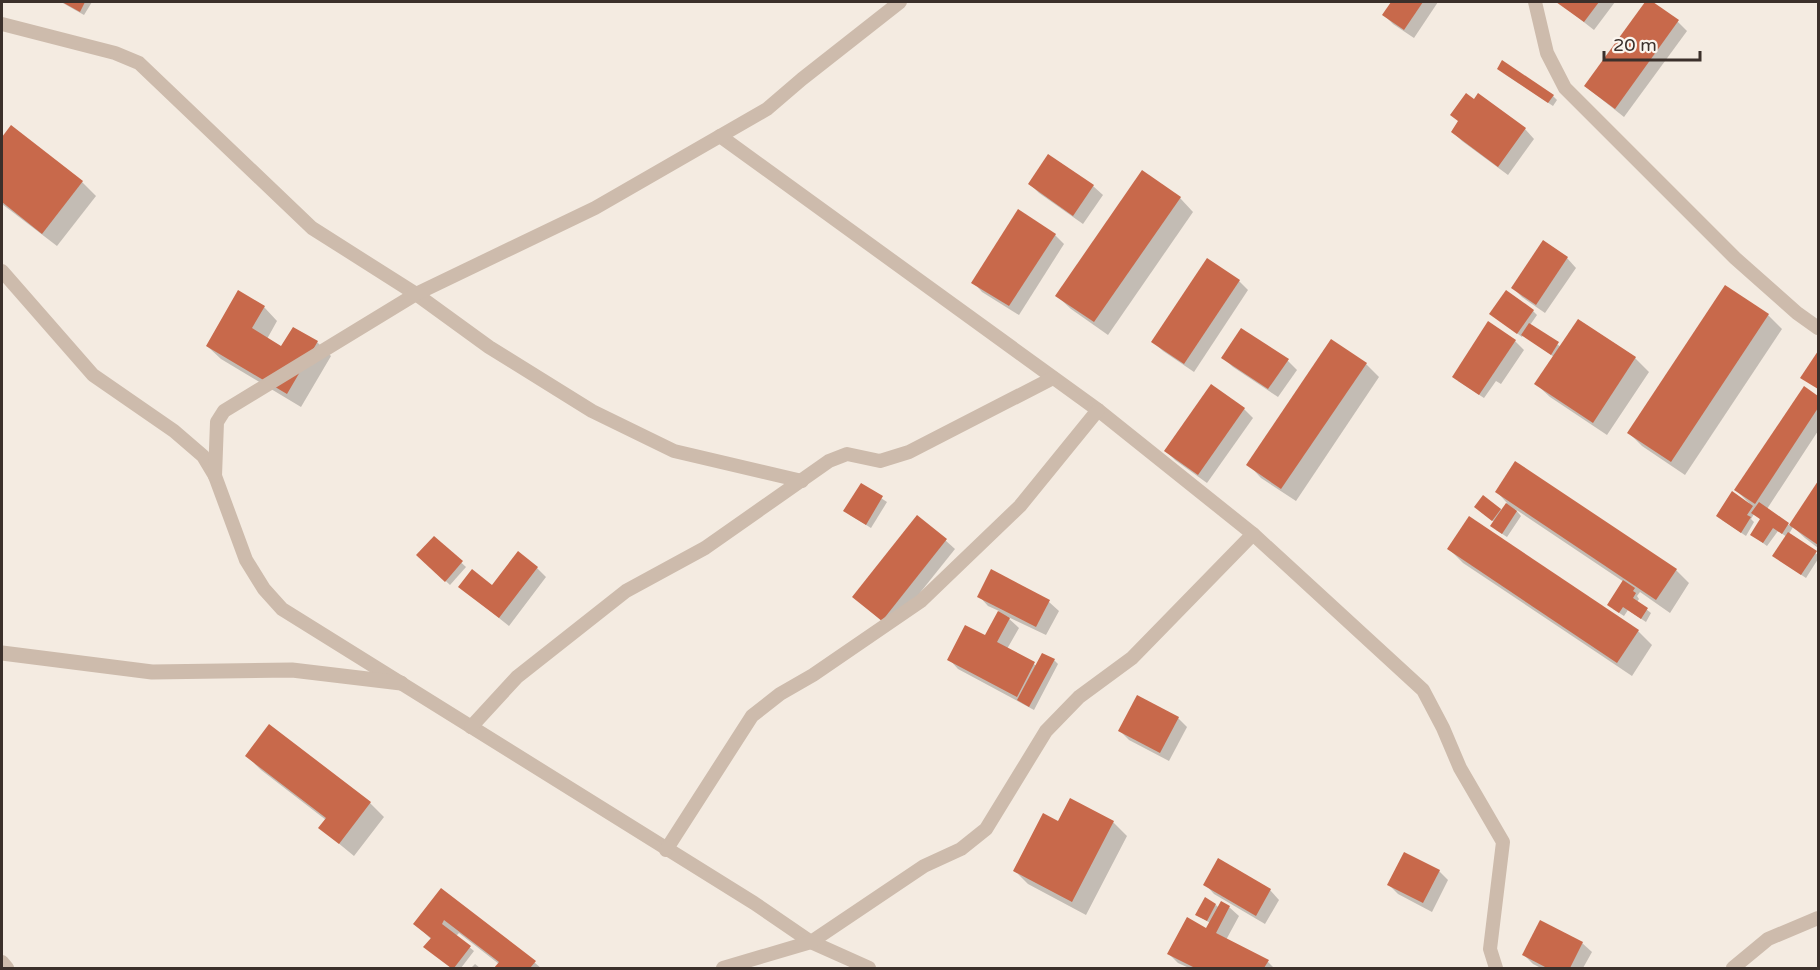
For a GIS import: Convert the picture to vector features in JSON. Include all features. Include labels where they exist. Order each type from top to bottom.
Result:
[{"type":"street","points":[[2,653],[152,672],[292,670],[400,683]]},
{"type":"lane","points":[[214,476],[217,422],[224,411],[416,294],[595,208],[767,109],[900,2]]},
{"type":"lane","points":[[1535,2],[1547,53],[1565,88],[1735,258],[1797,313],[1818,328]]},
{"type":"lane","points":[[2,24],[115,53],[139,63],[312,228],[416,294],[489,347],[592,411],[674,451],[802,482]]},
{"type":"lane","points":[[720,136],[1098,410],[1254,534],[1423,690],[1460,768],[1503,842],[1490,949],[1496,969]]},
{"type":"lane","points":[[2,271],[93,375],[174,431],[203,456],[214,476],[246,560],[264,589],[282,609],[754,903],[811,942],[869,969]]},
{"type":"lane","points":[[471,727],[517,678],[626,591],[705,548],[829,462],[847,454],[880,461],[909,452],[1053,378]]},
{"type":"lane","points":[[666,850],[752,716],[780,694],[813,675],[921,601],[1020,506],[1098,410]]},
{"type":"lane","points":[[723,969],[811,942],[924,866],[961,849],[986,829],[1046,731],[1079,697],[1132,658],[1254,534]]},
{"type":"lane","points":[[1733,969],[1768,939],[1818,918]]},
{"type":"lane","points":[[2,962],[8,969]]},
{"type":"building","points":[[62,2],[85,2],[80,12]]},
{"type":"building","points":[[1391,2],[1423,2],[1404,30],[1382,15]]},
{"type":"building","points":[[1556,2],[1599,2],[1584,22]]},
{"type":"building","points":[[1645,2],[1653,2],[1679,20],[1615,109],[1584,86]]},
{"type":"building","points":[[1502,60],[1554,95],[1548,103],[1497,69]]},
{"type":"building","points":[[1466,93],[1474,99],[1478,93],[1526,128],[1498,167],[1451,132],[1458,121],[1450,115]]},
{"type":"building","points":[[11,125],[83,181],[42,234],[2,202],[2,137]]},
{"type":"building","points":[[1048,154],[1094,185],[1073,216],[1028,184]]},
{"type":"building","points":[[1142,170],[1181,197],[1094,322],[1055,296]]},
{"type":"building","points":[[1018,209],[1056,234],[1009,306],[971,283]]},
{"type":"building","points":[[1543,240],[1568,257],[1536,305],[1511,288]]},
{"type":"building","points":[[1207,258],[1240,280],[1184,364],[1151,342]]},
{"type":"building","points":[[1725,285],[1769,314],[1671,462],[1627,433]]},
{"type":"building","points":[[238,290],[265,306],[252,328],[281,346],[293,327],[318,341],[287,394],[206,346]]},
{"type":"building","points":[[1506,290],[1534,310],[1517,334],[1489,314]]},
{"type":"building","points":[[1578,319],[1636,357],[1593,423],[1534,384]]},
{"type":"building","points":[[1488,321],[1516,340],[1479,395],[1452,377]]},
{"type":"building","points":[[1529,323],[1559,342],[1551,355],[1521,335]]},
{"type":"building","points":[[1241,328],[1289,359],[1268,389],[1221,358]]},
{"type":"building","points":[[1331,339],[1367,363],[1281,489],[1246,465]]},
{"type":"building","points":[[1818,351],[1818,389],[1800,378]]},
{"type":"building","points":[[1211,384],[1245,408],[1198,475],[1164,451]]},
{"type":"building","points":[[1804,386],[1818,396],[1818,408],[1755,504],[1734,490]]},
{"type":"building","points":[[1515,461],[1677,569],[1656,600],[1495,492]]},
{"type":"building","points":[[1818,481],[1818,545],[1789,525]]},
{"type":"building","points":[[861,483],[883,496],[866,525],[843,511]]},
{"type":"building","points":[[1732,491],[1753,506],[1747,515],[1751,517],[1741,533],[1716,516]]},
{"type":"building","points":[[1483,495],[1501,509],[1492,521],[1474,507]]},
{"type":"building","points":[[1759,502],[1789,523],[1782,534],[1773,528],[1763,543],[1750,535],[1760,519],[1751,513]]},
{"type":"building","points":[[1506,503],[1517,511],[1502,534],[1490,526]]},
{"type":"building","points":[[917,515],[947,539],[882,621],[852,597]]},
{"type":"building","points":[[1469,516],[1639,630],[1617,663],[1447,549]]},
{"type":"building","points":[[1788,532],[1817,551],[1801,575],[1772,556]]},
{"type":"building","points":[[434,536],[463,561],[445,582],[416,555]]},
{"type":"building","points":[[518,551],[538,567],[499,618],[458,587],[472,569],[492,585]]},
{"type":"building","points":[[991,569],[1050,600],[1036,627],[977,597]]},
{"type":"building","points":[[1623,580],[1635,588],[1633,591],[1636,593],[1633,598],[1648,608],[1641,619],[1623,607],[1619,613],[1607,605]]},
{"type":"building","points":[[998,611],[1010,618],[997,642],[1035,662],[1017,697],[947,660],[965,625],[985,635]]},
{"type":"building","points":[[1042,653],[1055,659],[1029,707],[1017,700]]},
{"type":"building","points":[[1137,695],[1179,717],[1160,753],[1118,731]]},
{"type":"building","points":[[269,724],[371,802],[339,844],[318,828],[326,818],[245,756]]},
{"type":"building","points":[[1070,798],[1114,821],[1072,902],[1013,871],[1043,813],[1058,821]]},
{"type":"building","points":[[1404,852],[1440,870],[1423,903],[1387,885]]},
{"type":"building","points":[[1218,858],[1271,889],[1256,916],[1203,885]]},
{"type":"building","points":[[441,888],[536,961],[530,968],[494,968],[499,962],[444,920],[442,924],[471,946],[454,968],[423,947],[431,938],[413,924]]},
{"type":"building","points":[[1205,897],[1216,904],[1207,921],[1195,915]]},
{"type":"building","points":[[1221,901],[1230,906],[1216,933],[1269,960],[1264,968],[1195,968],[1167,954],[1187,917],[1206,928]]},
{"type":"building","points":[[1540,920],[1583,942],[1570,968],[1547,968],[1522,955]]}]
